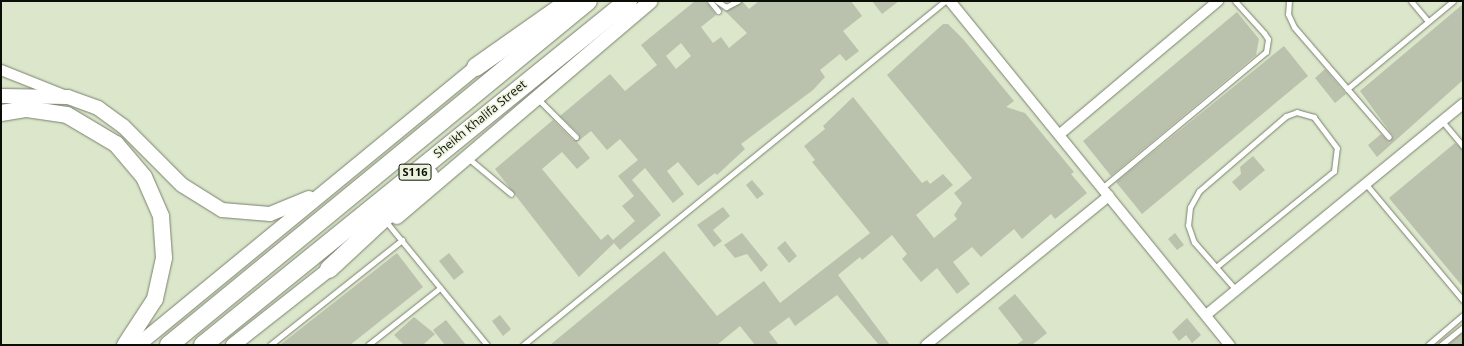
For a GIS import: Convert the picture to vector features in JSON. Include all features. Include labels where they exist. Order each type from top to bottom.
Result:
[{"type":"highway","points":[[476,67],[570,1]]},
{"type":"highway","name":"Sheikh Khalifa Street","points":[[169,345],[588,1]]},
{"type":"highway","name":"Sheikh Khalifa Street","points":[[203,345],[628,1]]},
{"type":"highway","points":[[329,270],[439,166],[465,132]]},
{"type":"main road","points":[[138,345],[358,167],[554,1]]},
{"type":"main road","points":[[233,345],[388,224],[651,1]]},
{"type":"main road","points":[[1,96],[68,97],[110,116],[182,185],[222,210],[255,215],[284,210],[358,167]]},
{"type":"main road","points":[[1,113],[27,110],[67,115],[116,144],[144,177],[161,216],[164,258],[155,299],[125,345]]},
{"type":"street","points":[[950,1],[1060,134],[1230,345]]},
{"type":"street","points":[[1060,134],[1218,1]]},
{"type":"street","points":[[1,70],[68,97]]},
{"type":"street","points":[[1206,315],[1463,104]]},
{"type":"street","points":[[926,345],[1106,192]]},
{"type":"lane","points":[[710,1],[718,10]]},
{"type":"lane","points":[[717,1],[726,7],[738,1]]},
{"type":"lane","points":[[523,345],[944,1]]},
{"type":"lane","points":[[1106,192],[1266,52],[1268,39],[1235,1]]},
{"type":"lane","points":[[1289,1],[1288,14],[1294,27],[1388,137]]},
{"type":"lane","points":[[1412,1],[1428,21]]},
{"type":"lane","points":[[1347,89],[1453,1]]},
{"type":"lane","points":[[537,98],[576,137]]},
{"type":"lane","points":[[1216,267],[1334,171],[1337,148],[1314,117],[1297,112],[1286,116],[1194,198],[1188,216],[1190,234],[1216,267],[1236,290]]},
{"type":"lane","points":[[1442,121],[1463,146]]},
{"type":"lane","points":[[467,157],[511,194]]},
{"type":"lane","points":[[1365,183],[1463,300]]},
{"type":"lane","points":[[388,224],[486,345]]},
{"type":"lane","points":[[270,345],[402,240]]},
{"type":"lane","points":[[368,345],[440,288]]},
{"type":"lane","points":[[1428,345],[1463,316]]},
{"type":"lane","points":[[1442,345],[1463,327]]},
{"type":"shaded area","points":[[1,1],[1463,1],[1463,345],[1,345]]},
{"type":"building","points":[[695,1],[706,1],[716,15],[701,27],[713,43],[721,37],[729,48],[747,33],[725,11],[742,1],[749,9],[759,1],[851,1],[862,16],[843,31],[859,51],[846,61],[840,54],[820,70],[825,77],[813,90],[741,144],[745,149],[717,175],[715,173],[698,186],[678,162],[667,171],[684,194],[673,203],[645,168],[632,180],[661,215],[620,250],[614,243],[579,277],[495,169],[553,120],[573,140],[579,140],[579,134],[560,116],[610,74],[625,91],[657,65],[641,45]],"holes":[[[681,43],[691,56],[676,69],[666,56]],[[591,131],[607,150],[620,139],[638,160],[618,176],[634,196],[622,206],[635,221],[613,240],[608,234],[601,240],[542,169],[562,152],[577,169],[590,158],[577,142]]]},
{"type":"building","points":[[872,1],[899,1],[882,14]]},
{"type":"building","points":[[1463,4],[1463,80],[1377,157],[1368,145],[1381,134],[1388,141],[1393,136],[1360,91]]},
{"type":"building","points":[[1237,12],[1259,39],[1256,55],[1111,176],[1083,141]]},
{"type":"building","points":[[943,24],[948,24],[963,39],[1014,101],[1006,107],[1025,113],[1074,172],[1071,174],[1087,193],[1070,207],[1055,219],[1051,214],[1022,239],[1014,229],[981,257],[972,247],[953,262],[970,284],[957,294],[937,268],[921,282],[902,259],[907,254],[892,235],[862,260],[860,257],[838,275],[890,345],[879,345],[837,295],[795,326],[789,317],[769,332],[779,345],[755,345],[740,326],[717,345],[550,345],[664,251],[717,316],[764,281],[780,303],[870,233],[812,162],[815,160],[804,146],[825,129],[823,126],[853,97],[922,183],[927,180],[930,184],[943,174],[953,185],[916,215],[934,238],[957,219],[954,215],[962,203],[954,193],[972,178],[887,75]]},
{"type":"building","points":[[1284,46],[1308,76],[1142,214],[1116,182]]},
{"type":"building","points":[[1325,69],[1346,94],[1335,103],[1315,78]]},
{"type":"building","points":[[1455,143],[1463,150],[1463,287],[1389,198]]},
{"type":"building","points":[[1253,156],[1265,170],[1240,191],[1232,182],[1241,174],[1240,167]]},
{"type":"building","points":[[752,180],[764,194],[757,199],[746,185]]},
{"type":"building","points":[[723,207],[730,216],[713,230],[722,241],[714,247],[697,225]]},
{"type":"building","points":[[742,233],[768,265],[761,272],[747,254],[735,258],[724,245]]},
{"type":"building","points":[[1175,233],[1184,245],[1177,250],[1168,239]]},
{"type":"building","points":[[785,241],[797,256],[789,263],[777,248]]},
{"type":"building","points":[[397,253],[423,287],[350,345],[280,345]]},
{"type":"building","points":[[449,253],[464,272],[454,280],[439,261]]},
{"type":"building","points":[[1015,294],[1047,333],[1032,345],[1016,345],[1023,340],[998,308]]},
{"type":"building","points":[[500,315],[511,329],[503,336],[492,321]]},
{"type":"building","points":[[414,317],[435,334],[423,345],[404,345],[394,335]]},
{"type":"building","points":[[1187,318],[1201,335],[1192,343],[1186,335],[1179,341],[1172,332]]},
{"type":"building","points":[[446,320],[466,345],[445,345],[433,330]]},
{"type":"building","points":[[1463,332],[1463,345],[1448,345],[1460,334]]}]
